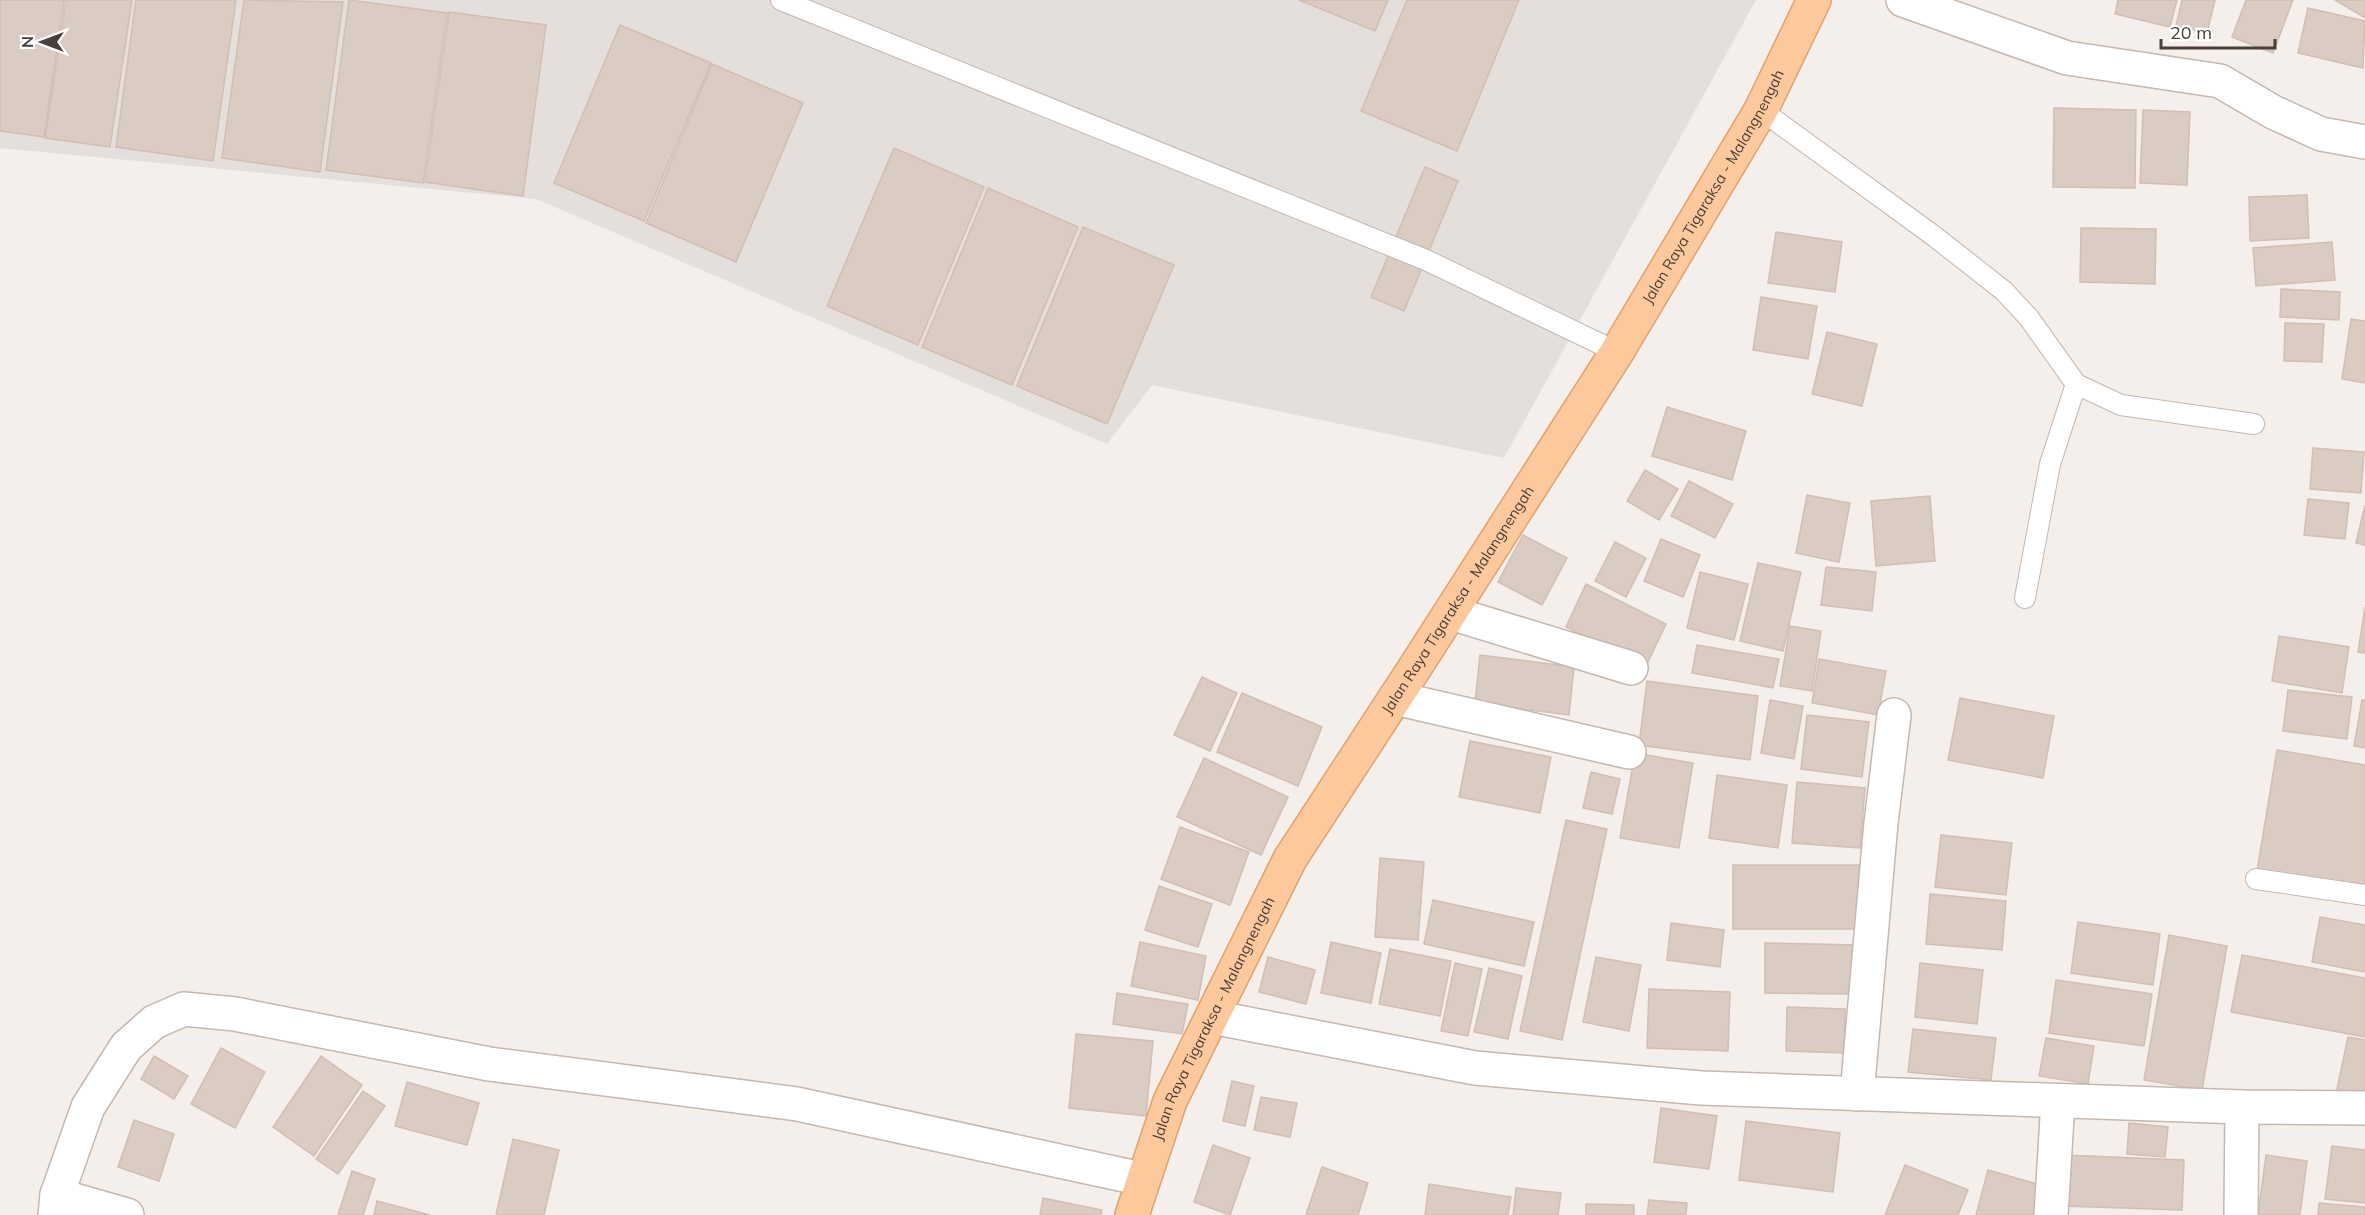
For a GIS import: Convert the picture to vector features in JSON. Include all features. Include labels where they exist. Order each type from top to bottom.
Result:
[{"type":"main road","name":"Jalan Raya Tigaraksa - Malangnengah","points":[[1132,1215],[1142,1179],[1170,1101],[1290,859],[1451,613],[1617,352],[1761,110],[1814,0]]},
{"type":"street","points":[[1903,0],[2067,58],[2220,81],[2273,111],[2321,134],[2365,142]]},
{"type":"street","points":[[1451,613],[1631,668]]},
{"type":"street","points":[[1395,698],[1629,752]]},
{"type":"street","points":[[1857,1094],[1881,823],[1894,715]]},
{"type":"street","points":[[127,1215],[56,1205],[88,1107],[126,1047],[154,1022],[184,1009],[235,1014],[489,1064],[797,1104],[1142,1179]]},
{"type":"street","points":[[1212,1017],[1475,1068],[1701,1088],[2242,1107],[2365,1108]]},
{"type":"street","points":[[2052,1215],[2058,1101]]},
{"type":"street","points":[[2241,1215],[2242,1107]]},
{"type":"lane","points":[[781,0],[1426,260],[1617,352]]},
{"type":"lane","points":[[1761,110],[1934,236],[2004,291],[2029,318],[2076,384],[2121,405],[2254,424]]},
{"type":"lane","points":[[2025,598],[2050,464],[2076,384]]},
{"type":"lane","points":[[2256,879],[2365,895]]},
{"type":"shaded area","points":[[0,0],[1756,0],[1504,458],[1152,385],[1107,444],[536,199],[0,148]]},
{"type":"building","points":[[0,0],[64,0],[44,137],[0,131]]},
{"type":"building","points":[[66,0],[132,0],[110,147],[45,138]]},
{"type":"building","points":[[136,0],[236,0],[213,161],[116,147]]},
{"type":"building","points":[[244,0],[343,2],[320,172],[222,158]]},
{"type":"building","points":[[349,0],[447,13],[423,183],[326,170]]},
{"type":"building","points":[[1299,0],[1388,0],[1375,31]]},
{"type":"building","points":[[1407,0],[1519,0],[1457,151],[1361,111]]},
{"type":"building","points":[[2118,0],[2177,0],[2170,27],[2115,14]]},
{"type":"building","points":[[2182,0],[2215,0],[2207,33],[2176,26]]},
{"type":"building","points":[[2246,0],[2293,0],[2273,53],[2232,37]]},
{"type":"building","points":[[2335,0],[2365,0],[2365,18]]},
{"type":"building","points":[[2308,8],[2365,21],[2363,68],[2298,53]]},
{"type":"building","points":[[449,12],[546,25],[523,196],[425,182]]},
{"type":"building","points":[[620,25],[711,63],[644,221],[554,183]]},
{"type":"building","points":[[712,64],[803,103],[736,262],[646,223]]},
{"type":"building","points":[[2054,108],[2136,110],[2135,188],[2053,187]]},
{"type":"building","points":[[2143,110],[2190,112],[2187,185],[2140,183]]},
{"type":"building","points":[[894,148],[984,187],[918,345],[827,306]]},
{"type":"building","points":[[1425,167],[1458,181],[1404,311],[1371,297]]},
{"type":"building","points":[[988,188],[1078,227],[1012,385],[922,347]]},
{"type":"building","points":[[2307,195],[2309,238],[2250,241],[2249,197]]},
{"type":"building","points":[[1083,227],[1174,265],[1107,424],[1017,386]]},
{"type":"building","points":[[2081,228],[2156,229],[2155,284],[2080,282]]},
{"type":"building","points":[[1776,232],[1842,242],[1835,292],[1768,283]]},
{"type":"building","points":[[2332,242],[2335,280],[2256,286],[2253,248]]},
{"type":"building","points":[[2281,289],[2340,292],[2339,320],[2280,317]]},
{"type":"building","points":[[1761,297],[1817,306],[1808,359],[1753,350]]},
{"type":"building","points":[[2351,319],[2365,321],[2365,383],[2342,379]]},
{"type":"building","points":[[2285,323],[2324,324],[2322,362],[2284,361]]},
{"type":"building","points":[[1827,332],[1877,344],[1862,406],[1812,394]]},
{"type":"building","points":[[1667,407],[1746,431],[1732,480],[1652,456]]},
{"type":"building","points":[[2313,448],[2364,452],[2361,493],[2310,489]]},
{"type":"building","points":[[1645,470],[1678,489],[1659,520],[1627,501]]},
{"type":"building","points":[[1689,481],[1733,504],[1715,538],[1671,516]]},
{"type":"building","points":[[1807,495],[1850,503],[1839,562],[1796,553]]},
{"type":"building","points":[[1930,496],[1935,561],[1876,566],[1871,501]]},
{"type":"building","points":[[2308,499],[2349,503],[2345,539],[2304,535]]},
{"type":"building","points":[[2365,505],[2365,545],[2356,543]]},
{"type":"building","points":[[1523,535],[1567,558],[1542,605],[1498,582]]},
{"type":"building","points":[[1661,539],[1700,555],[1683,597],[1644,581]]},
{"type":"building","points":[[1615,542],[1646,558],[1626,597],[1595,581]]},
{"type":"building","points":[[1758,563],[1801,572],[1783,651],[1740,641]]},
{"type":"building","points":[[1826,567],[1876,572],[1872,611],[1821,605]]},
{"type":"building","points":[[1700,572],[1748,584],[1734,640],[1687,628]]},
{"type":"building","points":[[1586,584],[1666,624],[1646,666],[1566,627]]},
{"type":"building","points":[[2365,607],[2365,653],[2358,652]]},
{"type":"building","points":[[1790,626],[1821,631],[1812,691],[1780,686]]},
{"type":"building","points":[[2279,636],[2349,647],[2342,693],[2272,681]]},
{"type":"building","points":[[1697,645],[1779,659],[1773,688],[1692,673]]},
{"type":"building","points":[[1480,655],[1574,667],[1569,715],[1475,703]]},
{"type":"building","points":[[1819,659],[1886,671],[1878,715],[1812,703]]},
{"type":"building","points":[[1202,677],[1237,693],[1210,751],[1174,735]]},
{"type":"building","points":[[1647,681],[1758,696],[1750,760],[1639,745]]},
{"type":"building","points":[[2288,690],[2352,697],[2347,739],[2283,731]]},
{"type":"building","points":[[1242,693],[1322,727],[1298,786],[1217,752]]},
{"type":"building","points":[[1960,698],[2054,716],[2043,778],[1948,760]]},
{"type":"building","points":[[1770,700],[1803,706],[1794,759],[1761,753]]},
{"type":"building","points":[[2362,700],[2365,700],[2365,748],[2354,746]]},
{"type":"building","points":[[1807,715],[1869,722],[1862,777],[1801,769]]},
{"type":"building","points":[[1470,741],[1551,757],[1540,813],[1459,797]]},
{"type":"building","points":[[2277,750],[2365,765],[2365,889],[2257,871]]},
{"type":"building","points":[[1635,753],[1693,763],[1679,848],[1620,838]]},
{"type":"building","points":[[1204,758],[1288,797],[1261,855],[1177,817]]},
{"type":"building","points":[[1591,772],[1620,779],[1612,814],[1583,808]]},
{"type":"building","points":[[1717,775],[1787,785],[1778,848],[1709,838]]},
{"type":"building","points":[[1797,782],[1865,788],[1860,848],[1792,843]]},
{"type":"building","points":[[1566,820],[1607,829],[1562,1040],[1520,1031]]},
{"type":"building","points":[[1180,827],[1249,852],[1230,905],[1161,879]]},
{"type":"building","points":[[1941,835],[2012,843],[2006,895],[1935,887]]},
{"type":"building","points":[[1380,858],[1424,862],[1418,940],[1375,937]]},
{"type":"building","points":[[1733,865],[1859,865],[1859,929],[1733,929]]},
{"type":"building","points":[[1159,886],[1212,904],[1198,947],[1145,930]]},
{"type":"building","points":[[1930,894],[2006,901],[2002,950],[1926,944]]},
{"type":"building","points":[[1433,900],[1534,922],[1524,966],[1424,944]]},
{"type":"building","points":[[2320,917],[2365,925],[2365,972],[2312,962]]},
{"type":"building","points":[[2078,922],[2160,934],[2153,985],[2071,973]]},
{"type":"building","points":[[1671,923],[1724,930],[1720,967],[1667,960]]},
{"type":"building","points":[[2169,935],[2227,946],[2202,1090],[2144,1080]]},
{"type":"building","points":[[1140,942],[1206,956],[1198,1000],[1131,986]]},
{"type":"building","points":[[1331,942],[1381,953],[1371,1003],[1321,993]]},
{"type":"building","points":[[1765,943],[1859,945],[1858,994],[1765,993]]},
{"type":"building","points":[[1390,949],[1451,961],[1440,1016],[1379,1004]]},
{"type":"building","points":[[2242,955],[2365,978],[2365,1037],[2231,1012]]},
{"type":"building","points":[[1268,957],[1315,970],[1306,1004],[1259,992]]},
{"type":"building","points":[[1596,957],[1641,965],[1629,1031],[1583,1022]]},
{"type":"building","points":[[1455,963],[1482,969],[1468,1036],[1441,1031]]},
{"type":"building","points":[[1920,963],[1983,970],[1977,1024],[1915,1017]]},
{"type":"building","points":[[1489,968],[1522,976],[1508,1039],[1474,1032]]},
{"type":"building","points":[[2056,980],[2152,994],[2144,1046],[2049,1033]]},
{"type":"building","points":[[1649,989],[1730,992],[1728,1051],[1647,1048]]},
{"type":"building","points":[[1117,993],[1188,1004],[1182,1034],[1113,1024]]},
{"type":"building","points":[[1787,1007],[1845,1009],[1845,1053],[1786,1051]]},
{"type":"building","points":[[1913,1029],[1996,1038],[1991,1080],[1908,1072]]},
{"type":"building","points":[[1076,1034],[1153,1041],[1146,1116],[1069,1108]]},
{"type":"building","points":[[2348,1037],[2365,1040],[2365,1095],[2337,1089]]},
{"type":"building","points":[[2046,1038],[2094,1046],[2088,1084],[2039,1076]]},
{"type":"building","points":[[221,1048],[265,1072],[235,1128],[191,1104]]},
{"type":"building","points":[[154,1056],[188,1076],[174,1099],[141,1079]]},
{"type":"building","points":[[321,1056],[362,1085],[314,1156],[273,1127]]},
{"type":"building","points":[[1232,1081],[1254,1086],[1245,1126],[1223,1121]]},
{"type":"building","points":[[407,1082],[479,1103],[467,1145],[395,1126]]},
{"type":"building","points":[[363,1091],[385,1106],[338,1174],[316,1159]]},
{"type":"building","points":[[1261,1097],[1297,1103],[1290,1137],[1254,1130]]},
{"type":"building","points":[[1661,1108],[1717,1116],[1709,1169],[1654,1162]]},
{"type":"building","points":[[134,1120],[174,1134],[159,1181],[118,1167]]},
{"type":"building","points":[[1746,1121],[1840,1133],[1833,1192],[1739,1180]]},
{"type":"building","points":[[2129,1123],[2168,1127],[2165,1157],[2127,1154]]},
{"type":"building","points":[[513,1139],[559,1150],[544,1215],[496,1215]]},
{"type":"building","points":[[1213,1145],[1250,1158],[1230,1215],[1194,1202]]},
{"type":"building","points":[[2332,1146],[2365,1150],[2365,1203],[2325,1199]]},
{"type":"building","points":[[2064,1155],[2184,1160],[2182,1210],[2063,1206]]},
{"type":"building","points":[[2266,1155],[2307,1161],[2300,1215],[2258,1215]]},
{"type":"building","points":[[1905,1165],[1968,1190],[1958,1215],[1885,1215]]},
{"type":"building","points":[[1322,1167],[1368,1183],[1358,1215],[1306,1215]]},
{"type":"building","points":[[1988,1170],[2044,1186],[2036,1215],[1976,1215]]},
{"type":"building","points":[[352,1171],[375,1179],[363,1215],[338,1215]]},
{"type":"building","points":[[1429,1184],[1511,1197],[1508,1215],[1425,1215]]},
{"type":"building","points":[[1516,1188],[1561,1193],[1558,1215],[1513,1215]]},
{"type":"building","points":[[1043,1198],[1102,1210],[1101,1215],[1040,1215]]},
{"type":"building","points":[[1649,1200],[1687,1203],[1686,1215],[1647,1215]]},
{"type":"building","points":[[377,1201],[430,1215],[374,1215]]},
{"type":"building","points":[[2319,1203],[2365,1207],[2365,1215],[2318,1215]]},
{"type":"building","points":[[1586,1204],[1634,1205],[1634,1215],[1586,1215]]}]
